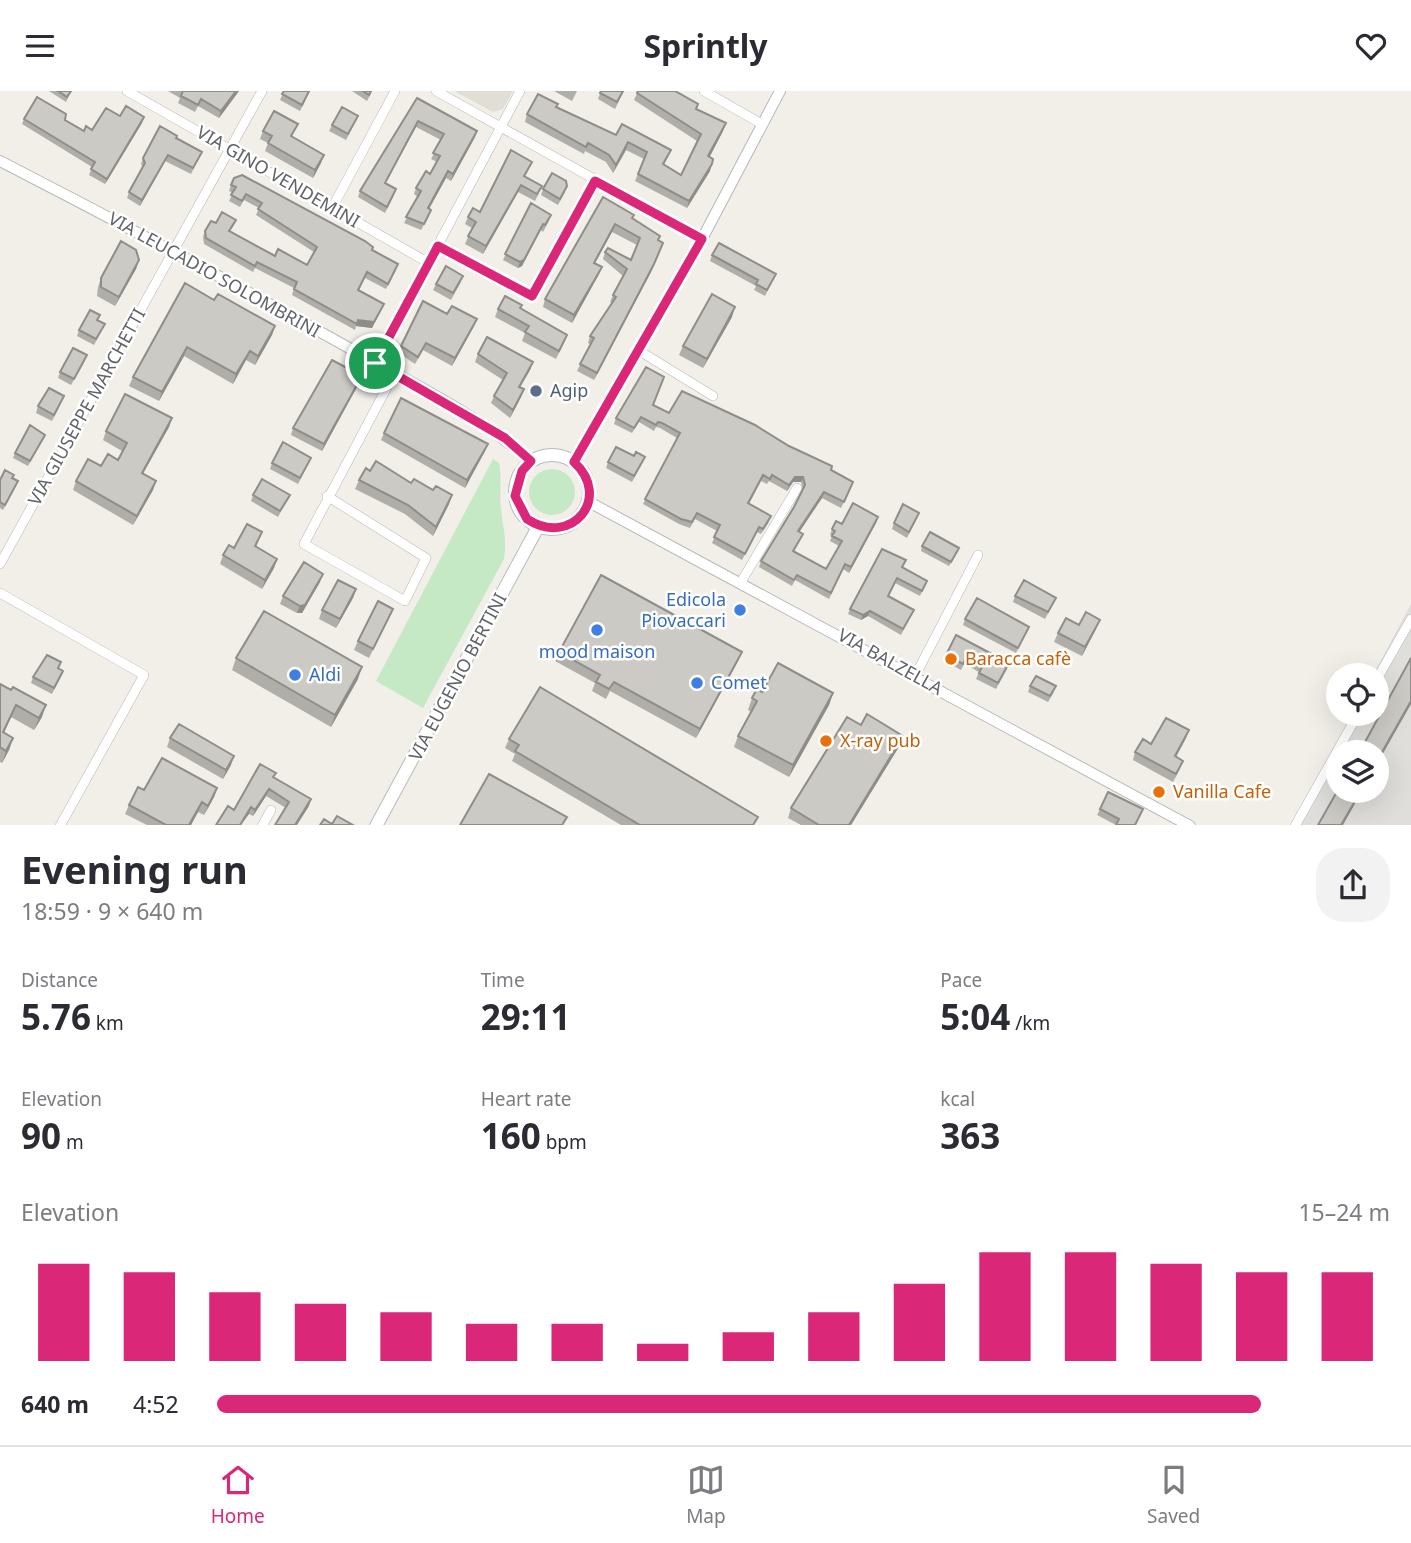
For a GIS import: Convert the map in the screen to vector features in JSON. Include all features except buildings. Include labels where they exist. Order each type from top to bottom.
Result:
[{"type":"main road","points":[[553,455],[574,462],[588,480],[589,502],[574,523],[550,530],[538,527],[527,519],[515,496],[522,471],[531,461],[553,455]]},
{"type":"main road","name":"VIA EUGENIO BERTINI","points":[[376,825],[538,527]]},
{"type":"street","name":"VIA GINO VENDEMINI","points":[[127,91],[429,263]]},
{"type":"street","name":"VIA GIUSEPPE MARCHETTI","points":[[0,564],[262,91]]},
{"type":"street","points":[[332,208],[395,91]]},
{"type":"street","points":[[436,91],[702,239]]},
{"type":"street","points":[[375,363],[520,91]]},
{"type":"street","points":[[704,91],[762,124]]},
{"type":"street","points":[[574,462],[702,239],[780,91]]},
{"type":"street","name":"VIA LEUCADIO SOLOMBRINI","points":[[0,161],[173,250],[375,363],[505,438],[531,461]]},
{"type":"street","points":[[438,246],[532,296],[595,181]]},
{"type":"street","points":[[638,350],[713,396]]},
{"type":"street","points":[[327,496],[426,558],[405,601],[304,544],[327,496],[394,374]]},
{"type":"street","points":[[741,582],[797,488]]},
{"type":"street","name":"VIA BALZELLA","points":[[589,502],[1190,825]]},
{"type":"street","points":[[915,676],[978,555]]},
{"type":"street","points":[[0,593],[144,675],[60,825]]},
{"type":"street","points":[[1386,663],[1411,619]]},
{"type":"street","points":[[1295,825],[1351,726]]},
{"type":"street","points":[[262,825],[271,810]]},
{"type":"shaded area","points":[[454,91],[513,91],[503,109],[493,112]]},
{"type":"shaded area","points":[[1411,604],[1411,825],[1295,825],[1326,765],[1326,803],[1389,803],[1389,740],[1339,740],[1347,726],[1389,726],[1389,663],[1379,663]]},
{"type":"green space","points":[[493,459],[499,463],[500,469],[504,559],[423,708],[376,681]]},
{"type":"green space","points":[[552,469],[568,476],[575,492],[568,508],[552,515],[536,508],[529,492],[536,476]]},
{"type":"place","name":"Agip","points":[[536,391]]},
{"type":"place","name":"Edicola Piovaccari","points":[[740,610]]},
{"type":"place","name":"mood maison","points":[[597,630]]},
{"type":"place","name":"Baracca cafè","points":[[951,659]]},
{"type":"place","name":"Aldi","points":[[295,675]]},
{"type":"place","name":"Comet","points":[[697,683]]},
{"type":"place","name":"X-ray pub","points":[[826,741]]},
{"type":"place","name":"Vanilla Cafe","points":[[1159,792]]},
{"type":"route","points":[[595,181],[702,239],[574,462],[583,470],[588,480],[589,502],[574,523],[563,528],[550,530],[538,527],[519,509],[515,496],[516,483],[531,461],[505,438],[375,363],[438,246],[532,296],[595,181]]}]
